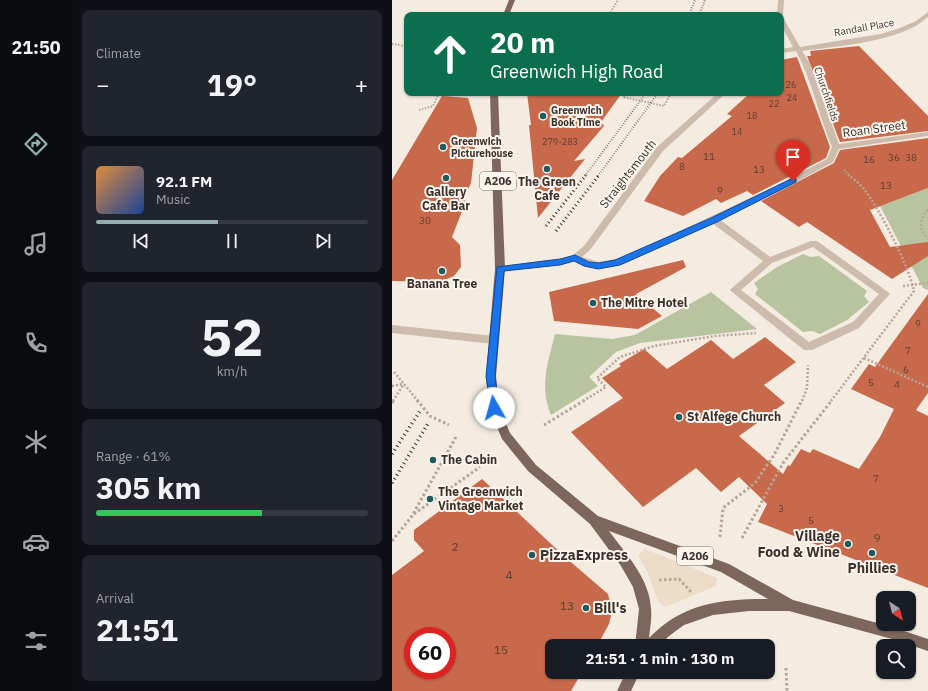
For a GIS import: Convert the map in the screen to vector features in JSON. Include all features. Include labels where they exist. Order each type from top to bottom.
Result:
[{"type":"main road","points":[[507,12],[512,0]]},
{"type":"main road","name":"A206","points":[[494,96],[500,269],[490,376],[494,408],[506,436],[532,468],[556,490],[594,520],[625,562],[639,585],[645,609],[643,639]]},
{"type":"main road","name":"A206","points":[[594,520],[725,568],[790,605],[892,632],[928,645]]},
{"type":"main road","name":"A206","points":[[657,639],[672,624],[699,611],[742,605],[790,605]]},
{"type":"main road","points":[[624,691],[630,679]]},
{"type":"street","points":[[780,12],[781,0]]},
{"type":"street","name":"Randall Place","points":[[798,48],[893,33],[911,27],[924,20],[928,14]]},
{"type":"street","points":[[784,24],[798,48],[784,50]]},
{"type":"street","name":"Churchfields","points":[[798,48],[805,62],[827,126],[836,147]]},
{"type":"street","name":"Straightsmouth","points":[[575,258],[587,248],[660,149],[719,96]]},
{"type":"street","name":"Roan Street","points":[[575,258],[587,264],[598,266],[617,263],[714,220],[781,187],[830,160],[836,147],[928,134]]},
{"type":"street","points":[[714,220],[769,261]]},
{"type":"street","points":[[814,243],[885,294],[856,326],[808,347],[735,290],[769,261],[814,243]]},
{"type":"street","points":[[500,269],[560,262],[575,258]]},
{"type":"street","points":[[392,329],[493,340]]},
{"type":"path","points":[[612,12],[618,0]]},
{"type":"path","points":[[392,44],[404,46]]},
{"type":"path","points":[[419,110],[433,106],[438,96]]},
{"type":"path","points":[[624,96],[664,106],[670,96]]},
{"type":"path","points":[[928,210],[921,216],[919,223],[923,233],[928,239]]},
{"type":"path","points":[[914,284],[928,283]]},
{"type":"path","points":[[544,425],[606,387],[597,378],[620,357],[654,346],[715,336],[767,332],[779,324]]},
{"type":"path","points":[[720,536],[723,508],[755,483],[774,455],[798,411],[807,388],[808,347]]},
{"type":"path","points":[[864,358],[928,387]]},
{"type":"path","points":[[394,372],[430,416],[449,425]]},
{"type":"path","points":[[392,386],[404,384]]},
{"type":"path","points":[[392,403],[404,384]]},
{"type":"path","points":[[392,542],[412,516],[456,437]]},
{"type":"path","points":[[412,516],[480,467]]},
{"type":"path","points":[[651,581],[679,579],[694,595]]},
{"type":"path","points":[[786,668],[787,691]]},
{"type":"green space","points":[[928,188],[928,290],[923,288],[880,206]]},
{"type":"green space","points":[[803,254],[811,257],[819,256],[867,291],[864,296],[869,302],[847,320],[820,334],[812,331],[803,332],[755,294],[758,289],[754,283],[777,267]]},
{"type":"green space","points":[[711,292],[757,329],[640,343],[616,352],[589,377],[598,386],[551,415],[547,404],[545,384],[547,365],[555,334],[612,339],[635,335]]},
{"type":"shaded area","points":[[645,549],[717,578],[716,586],[665,607],[658,601],[647,571],[638,555]]},
{"type":"building","points":[[859,46],[928,116],[928,131],[840,142],[807,56],[811,56],[810,51]]},
{"type":"building","points":[[797,57],[830,147],[826,158],[753,195],[747,191],[721,203],[716,199],[683,216],[644,201],[660,176],[678,157],[682,158],[732,116],[727,114],[747,96],[784,96],[784,59]]},
{"type":"building","points":[[442,96],[468,98],[477,128],[471,183],[463,200],[466,201],[452,237],[460,245],[461,267],[454,276],[440,282],[392,281],[392,180]]},
{"type":"building","points":[[527,96],[620,96],[601,122],[604,126],[574,161],[585,159],[538,218],[529,125],[531,125]]},
{"type":"building","points":[[928,138],[928,188],[870,210],[890,247],[928,242],[928,256],[892,279],[807,222],[799,227],[761,201],[834,163],[840,150]]},
{"type":"building","name":"The Mitre Hotel","points":[[683,260],[686,267],[636,294],[662,316],[638,329],[554,321],[549,292]]},
{"type":"building","points":[[928,294],[928,393],[916,410],[928,416],[928,588],[758,522],[767,504],[739,477],[721,492],[696,468],[643,507],[571,432],[623,398],[602,378],[621,366],[619,364],[644,349],[667,369],[711,340],[733,359],[765,337],[796,362],[764,385],[785,403],[739,436],[783,474],[788,465],[790,466],[801,449],[810,453],[813,449],[859,469],[880,437],[894,409],[851,389],[869,364],[875,367]]},
{"type":"building","points":[[482,479],[565,557],[608,594],[612,611],[609,624],[601,639],[545,639],[545,679],[578,679],[571,691],[392,691],[392,575],[424,551],[414,540],[414,530]]},
{"type":"railway","points":[[690,12],[695,0]]},
{"type":"railway","points":[[700,12],[705,0]]},
{"type":"railway","points":[[585,176],[644,96]]},
{"type":"railway","points":[[598,176],[656,96]]},
{"type":"railway","points":[[546,226],[586,175]]},
{"type":"railway","points":[[556,231],[599,175]]},
{"type":"railway","points":[[392,454],[420,411]]},
{"type":"railway","points":[[392,483],[429,422]]},
{"type":"place","name":"Greenwich Book Time","points":[[543,116]]},
{"type":"place","name":"Greenwich Picturehouse","points":[[443,147]]},
{"type":"place","name":"The Green Cafe","points":[[547,169]]},
{"type":"place","name":"Gallery Cafe Bar","points":[[446,178]]},
{"type":"place","name":"Banana Tree","points":[[442,271]]},
{"type":"place","name":"The Mitre Hotel","points":[[593,303]]},
{"type":"place","name":"St Alfege Church","points":[[679,417]]},
{"type":"place","name":"The Cabin","points":[[433,460]]},
{"type":"place","name":"The Greenwich Vintage Market","points":[[430,499]]},
{"type":"place","name":"Village Food & Wine","points":[[848,544]]},
{"type":"place","name":"Phillies","points":[[872,553]]},
{"type":"place","name":"PizzaExpress","points":[[532,555]]},
{"type":"place","name":"Bill's","points":[[586,608]]},
{"type":"route","points":[[494,408],[490,376],[500,269],[560,262],[575,258],[587,264],[598,266],[617,263],[714,220],[793,181]]}]
